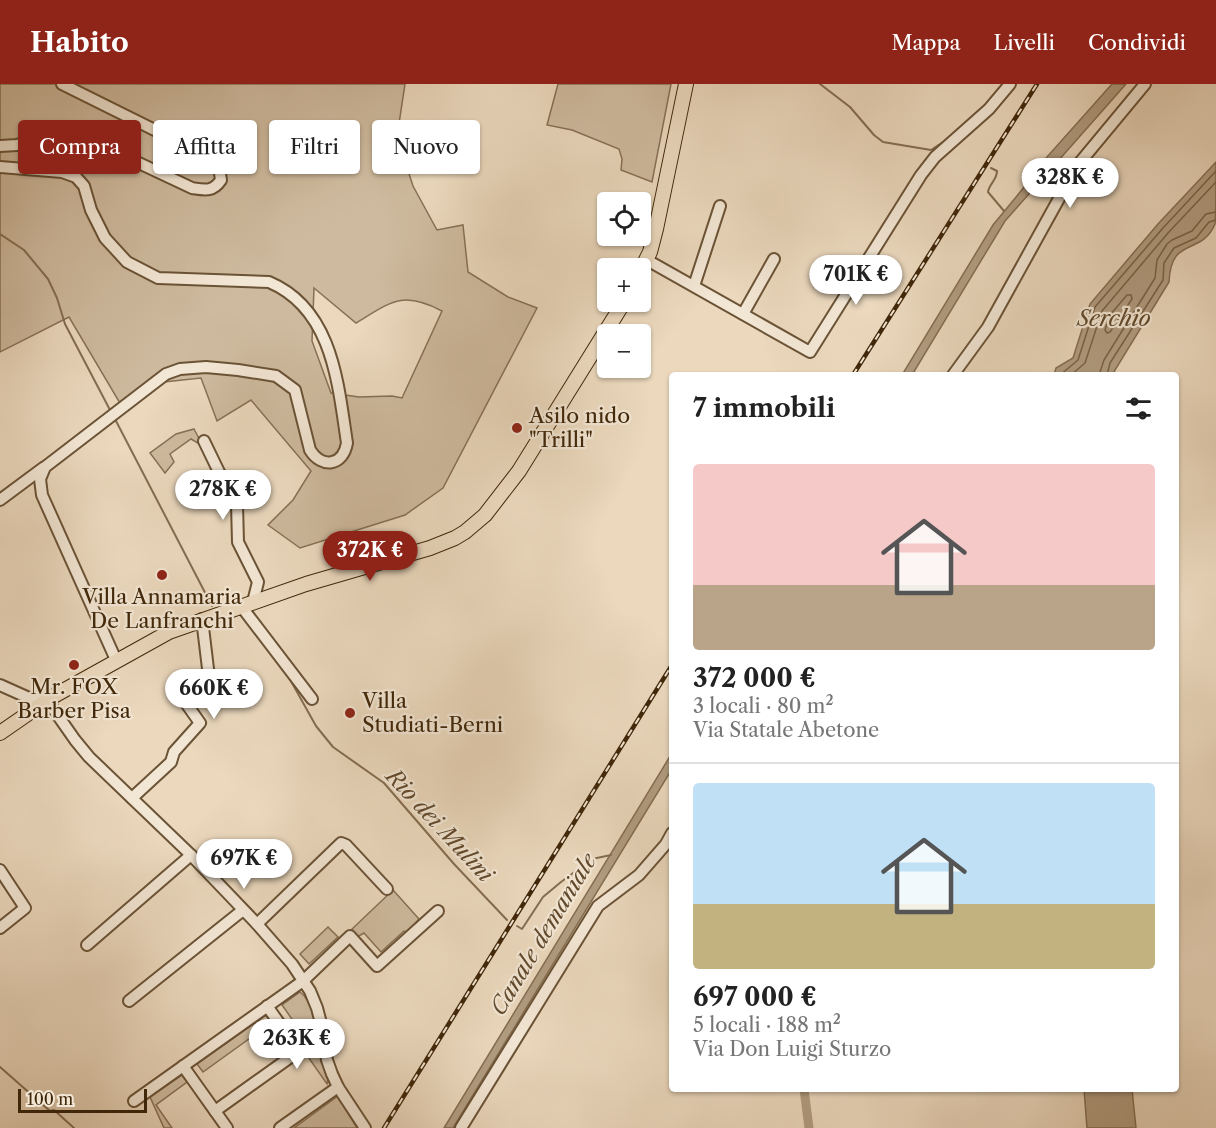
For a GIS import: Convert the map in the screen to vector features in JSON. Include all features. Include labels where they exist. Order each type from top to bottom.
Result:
[{"type":"main road","points":[[647,258],[656,230],[686,84]]},
{"type":"main road","points":[[0,733],[47,700],[169,632],[345,572],[430,548],[455,538],[474,526],[519,471],[618,312]]},
{"type":"street","points":[[0,146],[17,145],[30,141],[79,148],[107,147],[192,188],[207,191],[216,188],[221,180],[219,167],[211,158],[62,84]]},
{"type":"street","points":[[651,269],[694,286],[810,352],[921,175],[935,157],[989,109],[1010,84]]},
{"type":"street","points":[[955,372],[988,327],[1077,166],[1145,84]]},
{"type":"street","points":[[0,167],[62,172],[76,177],[84,186],[105,238],[127,262],[158,278],[269,282],[293,296],[322,332],[330,352],[347,443],[345,452],[335,461],[322,462],[315,458],[310,450],[295,390],[276,376],[206,367],[180,369],[166,374],[0,500]]},
{"type":"street","points":[[694,286],[720,206]]},
{"type":"street","points":[[743,314],[774,259]]},
{"type":"street","points":[[204,441],[219,472],[233,492],[237,504],[238,542],[258,582],[247,604],[312,699]]},
{"type":"street","points":[[45,467],[40,479],[42,495],[116,660]]},
{"type":"street","points":[[132,798],[171,762],[174,752],[200,723],[181,696],[209,677],[202,619]]},
{"type":"street","points":[[0,685],[29,698],[47,700],[81,748],[191,855],[287,958],[313,998],[320,1018],[327,1060],[338,1087],[365,1128]]},
{"type":"street","points":[[461,1128],[598,906],[639,875],[669,838]]},
{"type":"street","points":[[257,924],[341,843],[346,845],[387,889]]},
{"type":"street","points":[[87,945],[191,855]]},
{"type":"street","points":[[0,870],[25,908],[0,928]]},
{"type":"street","points":[[129,1001],[243,910]]},
{"type":"street","points":[[134,1101],[303,981],[350,936],[377,966],[438,911]]},
{"type":"street","points":[[215,1111],[299,1052],[267,1006]]},
{"type":"street","points":[[183,1066],[227,1128]]},
{"type":"street","points":[[280,1128],[338,1087]]},
{"type":"shaded area","points":[[0,84],[405,84],[400,120],[372,120],[372,174],[409,174],[413,186],[437,230],[463,225],[468,272],[508,297],[537,308],[443,488],[405,515],[300,548],[268,525],[293,500],[311,471],[251,400],[217,421],[201,378],[164,382],[124,410],[69,317],[0,352]],"holes":[[[314,288],[356,323],[388,304],[406,300],[417,301],[442,311],[402,398],[359,397],[331,393],[312,341]]]},
{"type":"shaded area","points":[[558,84],[671,84],[652,182],[621,170],[622,159],[619,149],[572,130],[547,125]]},
{"type":"shaded area","points":[[194,429],[203,446],[191,439],[170,454],[174,462],[165,473],[150,453],[176,434]]},
{"type":"shaded area","points":[[393,890],[419,919],[406,933],[404,931],[381,952],[364,933],[357,937],[352,929]]},
{"type":"shaded area","points":[[328,927],[338,937],[309,964],[300,954]]},
{"type":"shaded area","points":[[300,992],[311,1008],[315,1022],[317,1042],[311,1046],[282,1005]]},
{"type":"shaded area","points":[[266,1015],[271,1023],[203,1072],[197,1064]]},
{"type":"shaded area","points":[[318,1046],[328,1079],[327,1084],[306,1054]]},
{"type":"shaded area","points":[[182,1075],[187,1082],[156,1105],[172,1128],[164,1128],[150,1097]]},
{"type":"shaded area","points":[[338,1096],[357,1128],[294,1128]]},
{"type":"water","points":[[1112,84],[1126,84],[1005,221],[914,372],[904,372],[993,225],[1039,169],[1038,167]]},
{"type":"water","name":"Serchio","points":[[1216,162],[1215,224],[1202,240],[1175,258],[1169,282],[1114,372],[1055,372],[1056,368],[1073,358],[1090,304],[1158,224]]},
{"type":"water","points":[[669,758],[669,774],[453,1128],[444,1128]]},
{"type":"water","points":[[1084,1092],[1132,1092],[1136,1128],[1087,1128]]},
{"type":"waterway","points":[[820,84],[850,107],[883,142],[931,150],[943,142]]},
{"type":"waterway","points":[[991,168],[997,171],[997,174],[988,192],[1004,211]]},
{"type":"waterway","points":[[0,234],[24,250],[48,279],[65,324],[110,410]]},
{"type":"waterway","points":[[116,421],[212,606]]},
{"type":"waterway","name":"Rio dei Mulini","points":[[287,674],[316,726],[333,747],[384,783],[454,864],[507,920]]},
{"type":"waterway","name":"Rio dei Mulini","points":[[517,926],[522,929],[543,897],[561,882],[592,859],[611,855]]},
{"type":"waterway","points":[[0,1067],[50,1111],[54,1110],[74,1128]]},
{"type":"waterway","points":[[804,1092],[809,1128]]},
{"type":"railway","points":[[855,372],[1037,84]]},
{"type":"railway","points":[[384,1128],[669,670]]},
{"type":"place","name":"Asilo nido \"Trilli\"","points":[[517,428]]},
{"type":"place","name":"Villa Annamaria De Lanfranchi","points":[[162,575]]},
{"type":"place","name":"Mr. FOX Barber Pisa","points":[[74,665]]},
{"type":"place","name":"Villa Studiati-Berni","points":[[350,713]]},
{"type":"water label","name":"Canale demaniale","points":[[543,934]]}]
